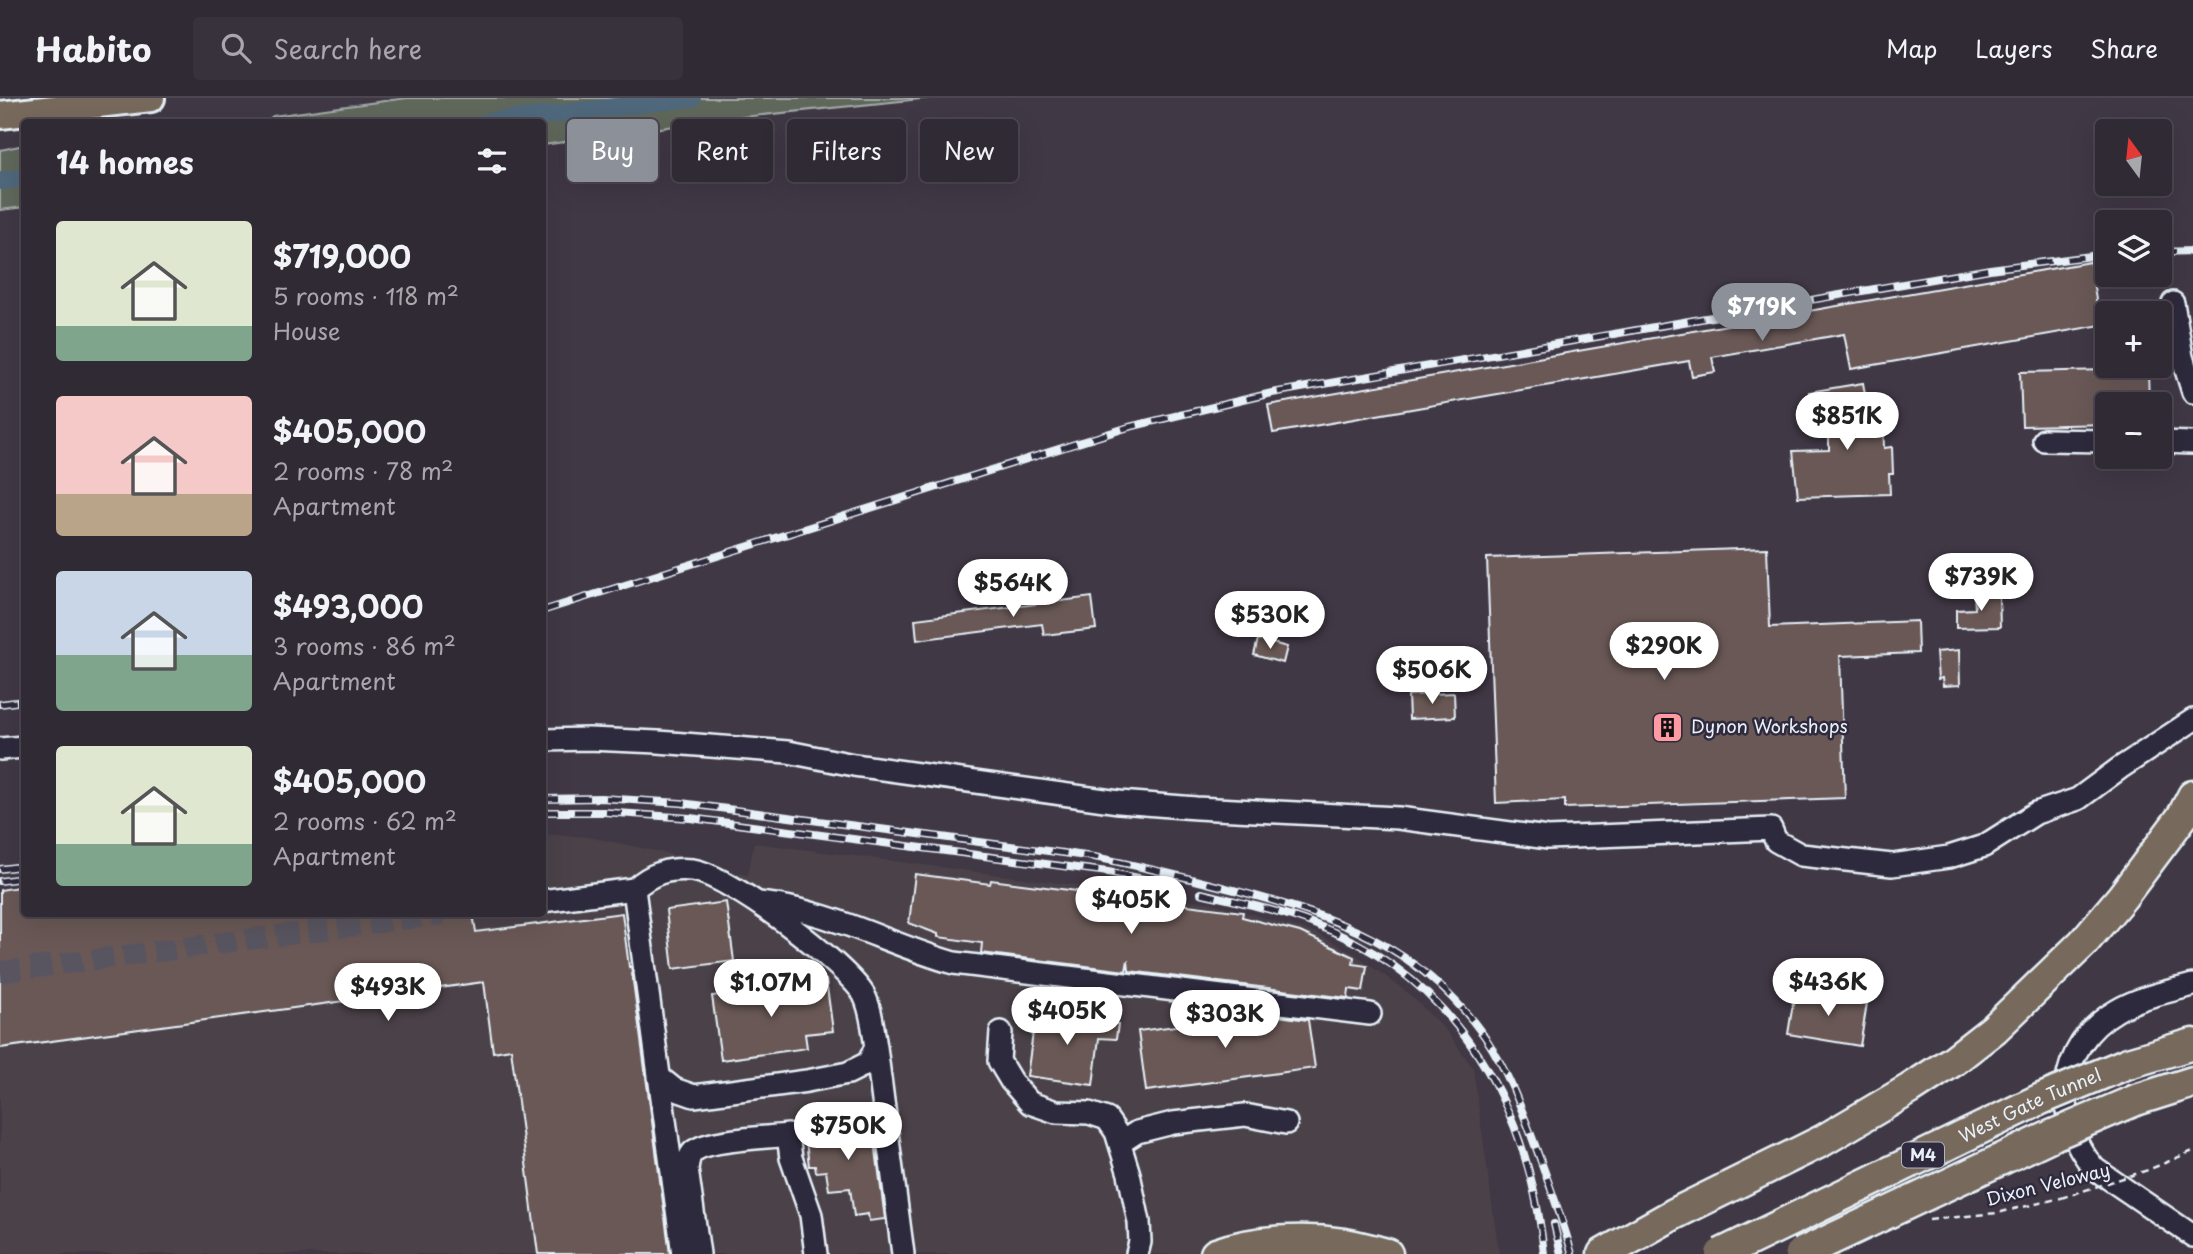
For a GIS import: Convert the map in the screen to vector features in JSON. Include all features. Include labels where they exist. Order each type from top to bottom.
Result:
[{"type":"highway","points":[[1604,1254],[1674,1214],[1822,1141],[1953,1061],[1994,1029],[2058,968],[2122,897],[2182,817],[2193,796]]},
{"type":"highway","name":"West Gate Tunnel","points":[[1721,1254],[2063,1090],[2129,1063],[2193,1044]]},
{"type":"highway","name":"West Gate Tunnel","points":[[1800,1254],[2053,1135],[2136,1100],[2193,1082]]},
{"type":"highway","points":[[1216,1254],[1248,1245],[1307,1241],[1346,1244],[1387,1254]]},
{"type":"main road","points":[[0,115],[151,98]]},
{"type":"lane","points":[[2173,303],[2182,357],[2193,392]]},
{"type":"lane","points":[[2045,440],[2095,441]]},
{"type":"lane","points":[[2172,442],[2193,443]]},
{"type":"lane","points":[[546,740],[644,741],[788,752],[854,765],[1119,802],[1398,818],[1548,838],[1771,829],[1776,841],[1801,855],[1892,865],[1949,857],[1984,846],[2036,813],[2078,799],[2193,720]]},
{"type":"lane","points":[[0,749],[21,747]]},
{"type":"lane","points":[[546,900],[634,889],[647,877],[664,870],[695,870],[728,883],[757,903],[810,943],[857,984],[870,1014],[876,1047],[903,1254]]},
{"type":"lane","points":[[634,889],[683,1254]]},
{"type":"lane","points":[[757,903],[825,915],[929,956],[954,963],[1370,1014]]},
{"type":"lane","points":[[2193,985],[2139,999],[2097,1025],[2080,1044],[2070,1069],[2065,1102],[2072,1135],[2095,1169],[2193,1236]]},
{"type":"lane","points":[[1001,1032],[999,1061],[1011,1081],[1030,1103],[1056,1112],[1090,1113],[1107,1119],[1120,1143],[1139,1222],[1138,1254]]},
{"type":"lane","points":[[659,1077],[674,1089],[694,1096],[794,1083],[848,1073],[868,1063],[876,1047]]},
{"type":"lane","points":[[1120,1143],[1137,1132],[1173,1123],[1245,1115],[1286,1123]]},
{"type":"lane","points":[[699,1254],[688,1160],[692,1153],[700,1147],[788,1135],[791,1158],[811,1215],[816,1254]]},
{"type":"path","name":"Dixon Veloway","points":[[1924,1221],[1997,1213],[2061,1198],[2137,1174],[2193,1151]]},
{"type":"shaded area","points":[[546,834],[587,837],[622,844],[702,861],[748,876],[754,843],[1213,903],[1316,933],[1356,955],[1408,993],[1447,1032],[1473,1068],[1499,1254],[0,1254],[0,889],[21,886],[21,917],[546,917]]},
{"type":"green space","points":[[407,98],[931,98],[723,119],[672,119],[672,126],[658,128],[658,119],[567,119],[567,142],[546,145],[546,119],[269,119],[273,116]]},
{"type":"green space","points":[[21,146],[21,207],[0,210],[0,150]]},
{"type":"building","points":[[2090,262],[2096,301],[2095,326],[1851,369],[1844,334],[1712,357],[1715,372],[1692,376],[1689,361],[1273,433],[1268,405]]},
{"type":"building","points":[[2095,370],[2095,378],[2148,378],[2149,392],[2095,392],[2095,424],[2022,426],[2020,372]]},
{"type":"building","points":[[1863,383],[1870,420],[1883,419],[1884,448],[1892,447],[1893,474],[1889,474],[1890,494],[1798,497],[1793,451],[1829,450],[1829,436],[1845,435],[1844,403],[1812,408],[1809,392]]},
{"type":"building","name":"Dynon Workshops","points":[[1767,548],[1770,627],[1917,621],[1918,653],[1840,656],[1845,798],[1565,808],[1565,800],[1496,803],[1487,558]]},
{"type":"building","points":[[1974,594],[1999,595],[2000,627],[1956,628],[1956,610],[1975,609]]},
{"type":"building","points":[[1092,597],[1096,629],[1044,635],[1042,624],[917,640],[915,619]]},
{"type":"building","points":[[1258,639],[1287,647],[1283,663],[1254,655]]},
{"type":"building","points":[[1959,650],[1960,685],[1943,686],[1942,678],[1938,679],[1936,652]]},
{"type":"building","points":[[1454,693],[1455,717],[1409,719],[1408,695]]},
{"type":"building","points":[[915,874],[990,884],[991,880],[1243,912],[1242,917],[1300,932],[1354,957],[1353,964],[1367,966],[1363,991],[1349,989],[1348,998],[1129,971],[1128,960],[1126,971],[981,953],[982,943],[938,937],[938,934],[909,923]]},
{"type":"building","points":[[21,886],[21,917],[474,917],[476,932],[622,913],[670,1254],[538,1254],[511,1049],[493,1052],[484,982],[0,1048],[0,890]]},
{"type":"building","points":[[726,902],[734,961],[673,969],[666,910]]},
{"type":"building","points":[[826,980],[833,1031],[805,1034],[807,1048],[721,1060],[712,996]]},
{"type":"building","points":[[1795,991],[1853,1001],[1854,994],[1868,997],[1860,1046],[1788,1034]]},
{"type":"building","points":[[1036,1011],[1118,1024],[1116,1039],[1099,1038],[1093,1085],[1027,1076]]},
{"type":"building","points":[[1263,1014],[1308,1020],[1315,1068],[1146,1091],[1138,1031]]},
{"type":"building","points":[[872,1119],[885,1219],[869,1221],[868,1214],[854,1216],[850,1188],[829,1190],[826,1171],[816,1172],[815,1166],[809,1166],[804,1124]]},
{"type":"waterway","points":[[513,119],[692,98]]},
{"type":"waterway","points":[[0,181],[21,178]]},
{"type":"tunnel","points":[[0,972],[420,917]]},
{"type":"railway","points":[[2172,252],[2193,251]]},
{"type":"railway","points":[[546,610],[1129,427],[1272,393],[1990,269],[2095,256]]},
{"type":"railway","points":[[0,704],[21,701]]},
{"type":"railway","points":[[546,799],[601,798],[681,803],[1094,857],[1234,890],[1342,925],[1404,957],[1433,979],[1460,1005],[1485,1037],[1501,1063],[1520,1105],[1572,1254]]},
{"type":"railway","points":[[546,812],[603,812],[690,818],[1108,872],[1174,885]]},
{"type":"railway","points":[[0,869],[21,866]]},
{"type":"railway","points":[[0,881],[21,878]]},
{"type":"railway","points":[[1201,893],[1300,919],[1364,947],[1408,977],[1446,1013],[1477,1054],[1502,1099],[1522,1148],[1536,1200],[1544,1254]]},
{"type":"railway","points":[[1554,1224],[1561,1254]]},
{"type":"place","name":"Dynon Workshops","points":[[1668,727]]}]
